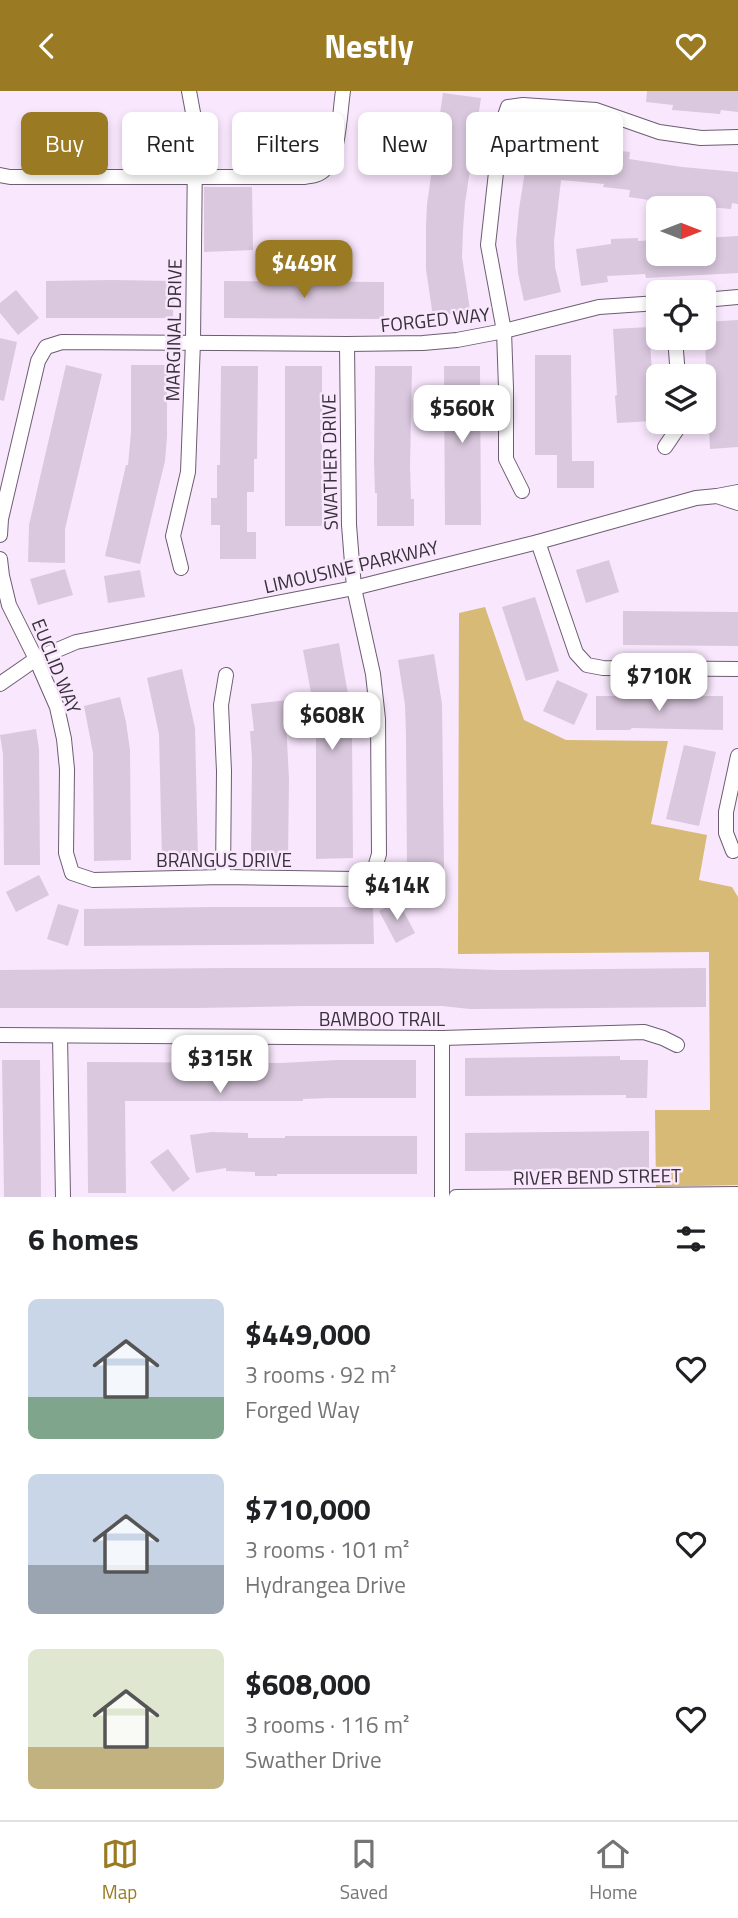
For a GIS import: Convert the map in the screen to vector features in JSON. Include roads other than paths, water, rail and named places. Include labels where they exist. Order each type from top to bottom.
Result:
[{"type":"street","name":"MARGINAL DRIVE","points":[[181,568],[173,536],[188,472],[193,342],[195,177],[194,118],[189,91]]},
{"type":"street","points":[[0,175],[316,175],[325,170],[335,149],[343,91]]},
{"type":"street","points":[[522,491],[506,459],[504,331],[488,245],[501,127],[508,107],[523,105],[596,110],[659,132],[701,138],[738,137]]},
{"type":"street","points":[[716,299],[738,297]]},
{"type":"street","name":"FORGED WAY","points":[[0,535],[1,519],[38,361],[46,347],[62,342],[423,343],[504,331],[599,307],[646,304]]},
{"type":"street","name":"SWATHER DRIVE","points":[[347,344],[349,525],[354,588],[373,674],[378,719],[379,854],[374,871]]},
{"type":"street","points":[[665,447],[674,434]]},
{"type":"street","name":"LIMOUSINE PARKWAY","points":[[0,684],[36,659],[76,642],[354,588],[538,542],[696,498],[738,492]]},
{"type":"street","name":"LIMOUSINE PARKWAY","points":[[717,496],[738,503]]},
{"type":"street","points":[[538,542],[576,653],[587,665],[603,668],[738,669]]},
{"type":"street","name":"EUCLID WAY","points":[[0,559],[9,605],[57,708],[67,769],[66,853],[72,873]]},
{"type":"street","points":[[223,877],[224,771],[220,705],[226,675]]},
{"type":"street","points":[[733,851],[726,832],[726,812],[738,755]]},
{"type":"street","name":"BRANGUS DRIVE","points":[[72,873],[93,880],[223,877],[355,879],[374,871]]},
{"type":"street","name":"BAMBOO TRAIL","points":[[0,1035],[442,1038],[644,1033],[677,1045]]},
{"type":"street","points":[[60,1036],[62,1197]]},
{"type":"street","points":[[442,1038],[442,1197]]},
{"type":"street","name":"RIVER BEND STREET","points":[[456,1197],[738,1194]]}]
